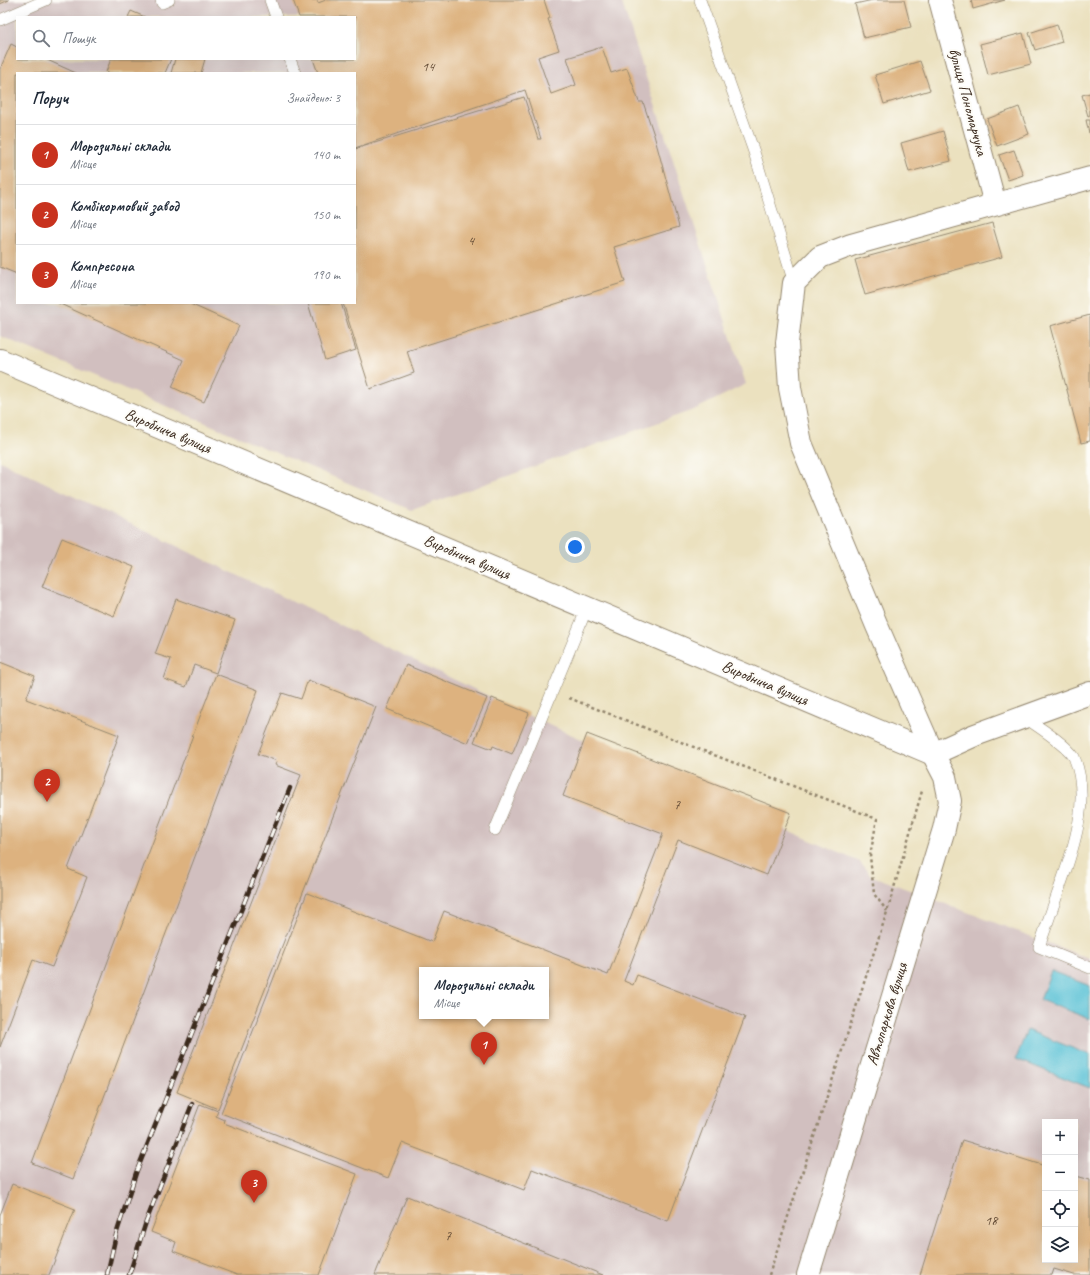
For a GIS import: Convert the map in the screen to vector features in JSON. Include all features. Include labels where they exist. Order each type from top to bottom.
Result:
[{"type":"street","name":"вулиця Пономарчука","points":[[940,0],[995,204]]},
{"type":"street","points":[[794,283],[820,257],[851,245],[1090,178]]},
{"type":"street","name":"Автопаркова вулиця","points":[[794,283],[787,343],[790,388],[801,443],[877,626],[933,754],[945,777],[950,801],[944,829],[808,1275]]},
{"type":"street","name":"Виробнича вулиця","points":[[0,360],[933,754]]},
{"type":"street","points":[[933,754],[975,735],[1090,693]]},
{"type":"lane","points":[[0,20],[46,0]]},
{"type":"lane","points":[[161,0],[162,3],[169,0]]},
{"type":"lane","points":[[270,0],[276,16]]},
{"type":"lane","points":[[700,0],[754,152],[794,283]]},
{"type":"lane","points":[[290,60],[295,72]]},
{"type":"lane","points":[[496,830],[587,608]]},
{"type":"lane","points":[[1024,717],[1053,738],[1074,756],[1082,774],[1084,799],[1080,829],[1039,948],[1090,968]]},
{"type":"path","points":[[553,692],[877,819],[870,856],[874,894],[887,912]]},
{"type":"path","points":[[769,1275],[887,912],[933,754]]},
{"type":"shaded area","points":[[0,0],[621,0],[746,384],[696,409],[412,510],[0,336]]},
{"type":"shaded area","points":[[0,461],[536,719],[860,862],[870,875],[1090,959],[1090,1275],[0,1275]]},
{"type":"water","points":[[1051,971],[1090,986],[1090,1019],[1040,1000]]},
{"type":"water","points":[[1027,1030],[1090,1055],[1090,1088],[1016,1059]]},
{"type":"building","points":[[0,0],[9,0],[0,4]]},
{"type":"building","points":[[293,0],[317,0],[318,3],[326,0],[544,0],[550,18],[548,19],[559,50],[538,57],[551,94],[576,85],[567,58],[602,47],[611,73],[627,68],[639,102],[643,102],[654,135],[679,227],[614,247],[625,282],[407,351],[414,373],[370,389],[343,304],[356,304],[356,149],[524,97],[538,139],[541,139],[525,90],[356,148],[356,72],[318,72],[313,60],[356,60],[356,16],[299,16]]},
{"type":"building","points":[[873,0],[904,0],[911,27],[864,38],[855,4]]},
{"type":"building","points":[[971,0],[1005,0],[973,9]]},
{"type":"building","points":[[131,11],[143,16],[128,16]]},
{"type":"building","points":[[1057,24],[1062,42],[1035,50],[1029,33]]},
{"type":"building","points":[[1023,33],[1031,64],[988,75],[980,44]]},
{"type":"building","points":[[11,44],[16,46],[16,60],[47,60],[74,72],[16,72],[16,274],[0,267],[0,69]]},
{"type":"building","points":[[111,60],[171,60],[165,72],[106,72]]},
{"type":"building","points":[[175,60],[205,60],[201,72],[171,72]]},
{"type":"building","points":[[920,61],[930,90],[884,104],[875,75]]},
{"type":"building","points":[[1090,93],[1090,115],[1088,116],[1082,95]]},
{"type":"building","points":[[1019,107],[1029,134],[997,146],[987,119]]},
{"type":"building","points":[[1086,120],[1090,120],[1090,133],[1089,133]]},
{"type":"building","points":[[943,131],[951,161],[909,172],[901,143]]},
{"type":"building","points":[[1014,150],[1023,175],[1008,180],[999,155]]},
{"type":"building","points":[[992,223],[1002,257],[865,295],[855,260]]},
{"type":"building","points":[[60,304],[190,304],[239,326],[204,402],[172,387],[184,360]]},
{"type":"building","points":[[308,304],[341,304],[356,350],[325,360]]},
{"type":"building","points":[[1090,315],[1090,441],[1081,443],[1050,326]]},
{"type":"building","points":[[62,538],[134,567],[114,616],[42,587]]},
{"type":"building","points":[[176,599],[235,620],[216,673],[194,665],[186,687],[164,679],[171,659],[155,654]]},
{"type":"building","points":[[0,662],[35,676],[26,699],[119,735],[68,869],[87,877],[52,967],[33,960],[0,1047]]},
{"type":"building","points":[[406,665],[487,698],[468,743],[387,709]]},
{"type":"building","points":[[216,674],[258,690],[73,1179],[32,1163]]},
{"type":"building","points":[[308,680],[376,707],[218,1109],[177,1092],[301,775],[275,765],[277,761],[258,754],[282,693],[301,699]]},
{"type":"building","points":[[492,698],[529,713],[512,754],[493,746],[492,749],[474,742]]},
{"type":"building","points":[[587,734],[791,813],[767,875],[678,840],[624,981],[633,985],[637,975],[745,1017],[668,1221],[532,1169],[524,1190],[402,1143],[388,1178],[221,1113],[307,893],[432,942],[444,911],[608,975],[663,834],[563,796]]},
{"type":"building","points":[[200,1104],[218,1111],[216,1116],[225,1120],[224,1123],[357,1174],[319,1275],[237,1275],[173,1251],[176,1242],[151,1232]]},
{"type":"building","points":[[962,1140],[1042,1165],[1042,1263],[1078,1263],[1078,1177],[1090,1180],[1090,1275],[1074,1275],[1054,1269],[1052,1275],[920,1275]]},
{"type":"building","points":[[12,1184],[75,1209],[49,1275],[0,1275],[0,1215]]},
{"type":"building","points":[[407,1196],[603,1275],[375,1275]]},
{"type":"railway","points":[[107,1275],[116,1235],[136,1173],[290,788]]},
{"type":"railway","points":[[129,1275],[146,1222],[192,1104]]},
{"type":"place","name":"Комбікормовий завод","points":[[47,802]]},
{"type":"place","name":"Морозильні склади","points":[[484,1065]]},
{"type":"place","name":"Компресона","points":[[254,1203]]}]
